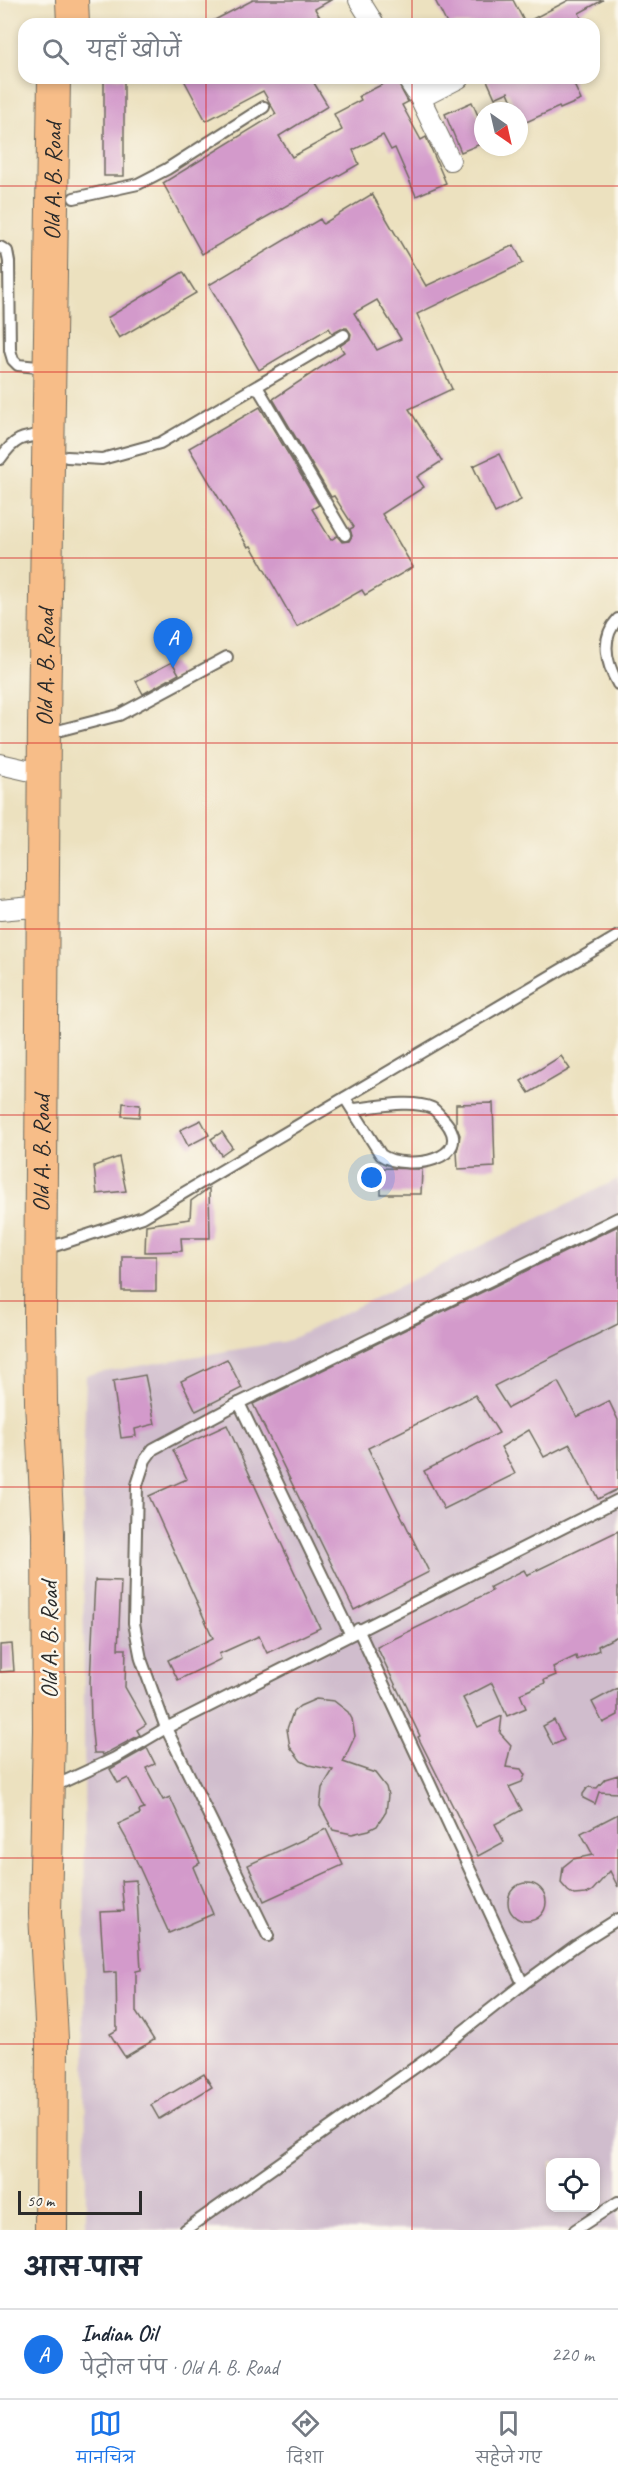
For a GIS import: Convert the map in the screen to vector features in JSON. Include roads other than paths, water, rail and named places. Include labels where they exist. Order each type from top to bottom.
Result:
[{"type":"main road","points":[[55,0],[55,18]]},
{"type":"main road","points":[[72,0],[73,18]]},
{"type":"main road","name":"Old A. B. Road","points":[[51,2230],[52,2039],[45,1914],[49,1730],[48,1533],[41,1402],[54,1142],[61,730],[58,445],[51,369],[54,84]]},
{"type":"main road","name":"Old A. B. Road","points":[[68,2230],[49,1248],[44,774],[58,445],[74,198],[75,84]]},
{"type":"street","points":[[359,0],[370,18]]},
{"type":"street","points":[[411,84],[450,159]]},
{"type":"street","points":[[420,98],[447,84]]},
{"type":"street","points":[[0,765],[44,774]]},
{"type":"street","points":[[0,910],[44,906]]},
{"type":"lane","points":[[74,198],[138,184],[167,169],[264,107]]},
{"type":"lane","points":[[0,247],[7,251],[9,262],[10,350],[13,360],[18,365],[51,369]]},
{"type":"lane","points":[[0,459],[10,444],[21,437],[58,445],[102,459],[160,443],[258,388],[344,335]]},
{"type":"lane","points":[[258,388],[345,535]]},
{"type":"lane","points":[[618,619],[608,634],[606,649],[610,669],[618,684]]},
{"type":"lane","points":[[61,730],[119,715],[227,657]]},
{"type":"lane","points":[[49,1248],[143,1216],[618,936]]},
{"type":"lane","points":[[345,1098],[381,1155],[390,1161],[432,1161],[446,1153],[452,1145],[452,1134],[447,1123],[433,1108],[399,1104],[354,1109]]},
{"type":"lane","points":[[268,1936],[165,1728],[141,1659],[134,1623],[137,1485],[145,1460],[153,1449],[239,1403],[618,1218]]},
{"type":"lane","points":[[239,1403],[354,1631],[523,1984]]},
{"type":"lane","points":[[61,1782],[115,1758],[165,1728],[354,1631],[618,1500]]},
{"type":"lane","points":[[184,2230],[434,2054],[575,1946],[618,1919]]},
{"type":"lane","points":[[575,2230],[618,2202]]},
{"type":"place","name":"Indian Oil","points":[[173,668]]}]
